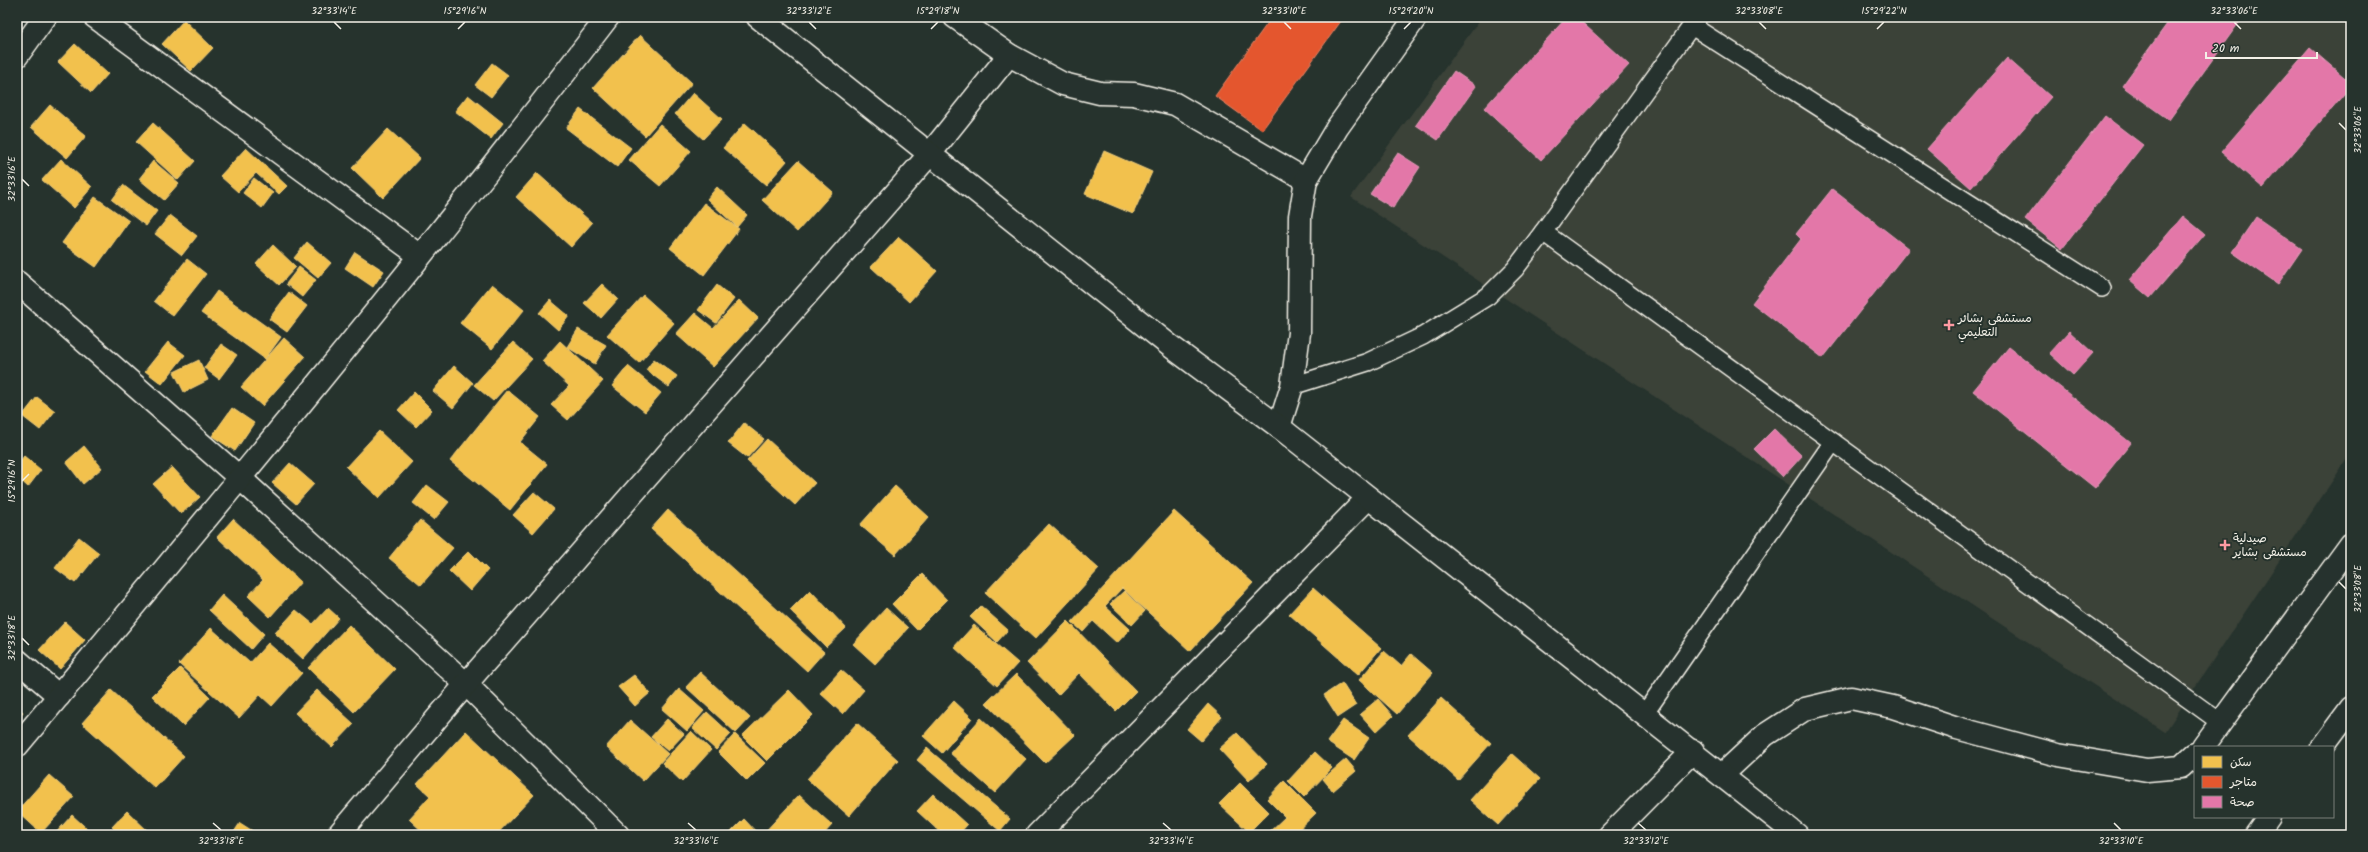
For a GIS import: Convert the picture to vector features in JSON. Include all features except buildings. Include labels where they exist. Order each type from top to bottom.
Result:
[{"type":"street","points":[[17,56],[44,17]]},
{"type":"street","points":[[94,17],[420,256]]},
{"type":"street","points":[[17,746],[241,479],[491,170],[608,17]]},
{"type":"street","points":[[758,17],[1169,345],[1280,427],[1368,498],[1723,774],[1797,835]]},
{"type":"street","points":[[955,17],[1009,55],[1063,84],[1100,93],[1134,94],[1175,104],[1306,180]]},
{"type":"street","points":[[1280,427],[1292,386],[1299,333],[1300,216],[1306,180],[1337,128],[1416,17]]},
{"type":"street","points":[[338,835],[466,684],[929,155],[1009,55]]},
{"type":"street","points":[[17,282],[241,479],[466,684],[618,835]]},
{"type":"street","points":[[1037,835],[1368,498]]},
{"type":"street","points":[[2204,746],[2351,544]]},
{"type":"street","points":[[17,660],[59,696]]},
{"type":"street","points":[[1723,774],[1765,735],[1805,709],[1851,698],[1893,707],[1958,728],[2058,755],[2139,769],[2181,767],[2194,755]]},
{"type":"street","points":[[2323,746],[2351,708]]},
{"type":"street","points":[[1610,835],[1693,751]]},
{"type":"street","points":[[2256,835],[2268,818]]},
{"type":"lane","points":[[1292,386],[1368,362],[1423,336],[1463,313],[1488,296],[1515,269],[1543,232],[1695,21],[2102,288]]},
{"type":"lane","points":[[1543,232],[2220,722]]},
{"type":"lane","points":[[1645,713],[1833,442]]},
{"type":"shaded area","name":"مستشفى بشائر التعليمي","points":[[1482,17],[2351,17],[2351,453],[2165,732],[1351,197]]},
{"type":"place","name":"مستشفى بشائر التعليمي","points":[[1949,325]]},
{"type":"place","name":"صيدلية مستشفى بشاير","points":[[2225,545]]}]
